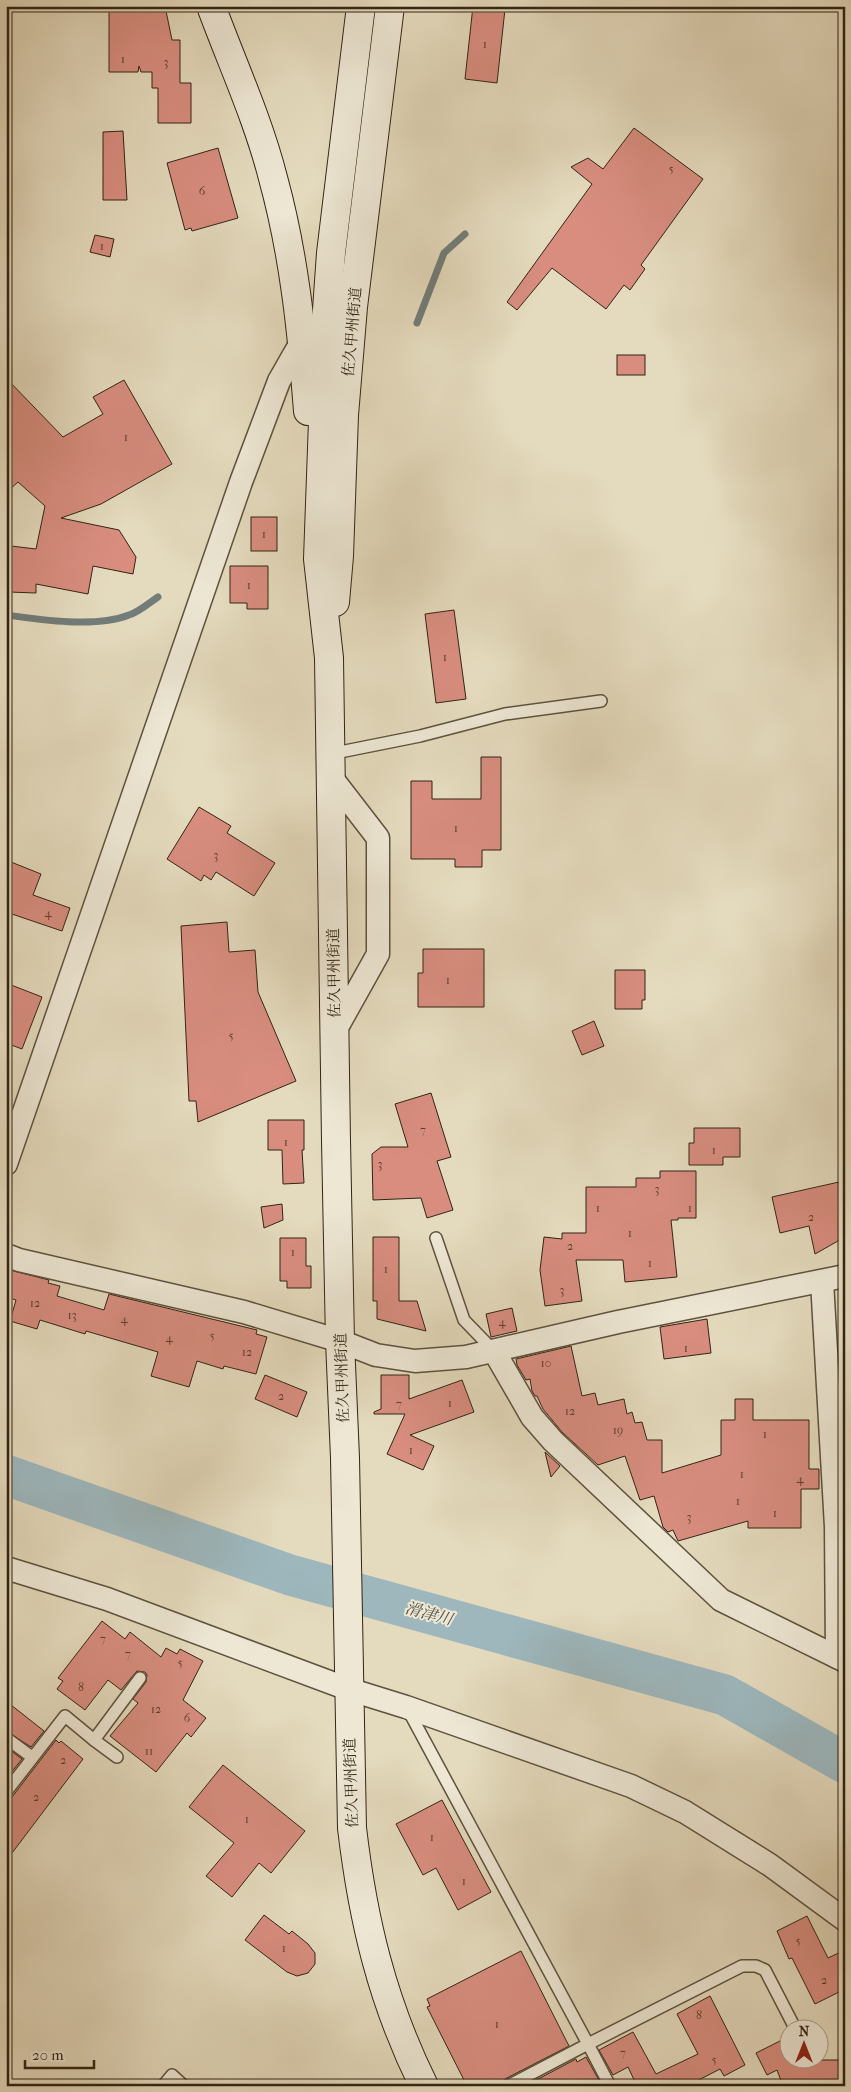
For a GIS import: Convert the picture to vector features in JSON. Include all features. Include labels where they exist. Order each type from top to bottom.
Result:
[{"type":"main road","points":[[211,6],[251,111],[273,177],[292,261],[303,339],[318,559]]},
{"type":"main road","name":"佐久甲州街道","points":[[361,6],[331,253],[327,310],[318,559],[329,658],[340,1341],[345,1458],[352,1828],[366,1926],[402,2038],[424,2086]]},
{"type":"main road","name":"佐久甲州街道","points":[[329,658],[339,556],[346,390],[353,307],[390,6]]},
{"type":"main road","points":[[273,177],[311,256],[327,310],[346,390]]},
{"type":"street","points":[[6,1164],[237,491],[279,381],[303,339]]},
{"type":"street","points":[[331,766],[378,838],[378,954],[335,1031]]},
{"type":"street","points":[[6,1255],[19,1260],[244,1312],[340,1341],[376,1355],[415,1362],[466,1357],[563,1334],[845,1276]]},
{"type":"street","points":[[494,1351],[532,1417],[553,1441],[721,1600],[841,1660],[836,1528],[822,1281]]},
{"type":"street","points":[[6,1568],[107,1599],[348,1683],[406,1707],[631,1786],[684,1812],[770,1865],[845,1920]]},
{"type":"lane","points":[[331,766],[420,736],[504,714],[601,701]]},
{"type":"lane","points":[[436,1238],[464,1320],[494,1351]]},
{"type":"lane","points":[[94,1740],[140,1678]]},
{"type":"lane","points":[[406,1707],[610,2086]]},
{"type":"lane","points":[[6,1792],[32,1756],[65,1716],[117,1757]]},
{"type":"lane","points":[[6,1738],[32,1756]]},
{"type":"lane","points":[[508,2086],[742,1966],[756,1966],[765,1970],[791,2020]]},
{"type":"lane","points":[[163,2086],[172,2075],[184,2086]]},
{"type":"building","points":[[109,6],[165,6],[172,40],[180,40],[180,83],[191,83],[191,123],[158,123],[158,88],[152,88],[152,72],[141,72],[139,66],[138,72],[109,72]]},
{"type":"building","points":[[473,6],[505,9],[497,83],[465,79]]},
{"type":"building","points":[[634,128],[703,179],[641,265],[645,269],[630,290],[624,285],[606,309],[552,268],[517,310],[507,302],[592,184],[571,167],[588,158],[603,169]]},
{"type":"building","points":[[123,131],[127,200],[103,200],[103,132]]},
{"type":"building","points":[[218,148],[238,218],[192,231],[191,228],[185,230],[167,163]]},
{"type":"building","points":[[95,235],[114,239],[110,257],[90,252]]},
{"type":"building","points":[[617,355],[645,355],[645,375],[617,375]]},
{"type":"building","points":[[6,378],[63,437],[103,414],[93,397],[124,380],[172,464],[101,504],[61,518],[119,530],[136,557],[133,574],[93,566],[88,594],[36,584],[36,593],[9,592],[11,546],[36,549],[45,506],[18,482],[6,493]]},
{"type":"building","points":[[251,517],[277,517],[277,551],[251,551]]},
{"type":"building","points":[[230,566],[268,566],[268,609],[247,609],[247,603],[230,603]]},
{"type":"building","points":[[454,610],[466,699],[436,703],[425,614]]},
{"type":"building","points":[[481,757],[501,757],[501,850],[482,850],[482,867],[455,867],[455,859],[411,859],[411,781],[432,781],[432,799],[481,799]]},
{"type":"building","points":[[199,807],[231,826],[227,833],[275,863],[254,896],[216,872],[211,880],[204,875],[201,881],[167,859]]},
{"type":"building","points":[[6,860],[41,874],[33,895],[70,908],[62,931],[6,912]]},
{"type":"building","points":[[227,922],[229,952],[255,950],[258,992],[296,1081],[198,1122],[196,1101],[189,1101],[181,926]]},
{"type":"building","points":[[423,949],[484,949],[484,1007],[418,1007],[418,973],[423,973]]},
{"type":"building","points":[[615,970],[645,970],[645,1000],[642,1000],[642,1009],[615,1009]]},
{"type":"building","points":[[6,983],[42,997],[22,1049],[6,1043]]},
{"type":"building","points":[[594,1021],[604,1046],[582,1055],[572,1031]]},
{"type":"building","points":[[431,1093],[451,1157],[437,1161],[453,1210],[427,1218],[421,1198],[373,1200],[372,1154],[381,1147],[408,1147],[395,1104]]},
{"type":"building","points":[[268,1120],[304,1120],[304,1150],[302,1150],[304,1183],[283,1184],[282,1150],[268,1150]]},
{"type":"building","points":[[694,1128],[740,1128],[740,1157],[723,1157],[723,1165],[689,1165],[689,1143],[694,1143]]},
{"type":"building","points":[[660,1171],[696,1171],[696,1218],[671,1220],[677,1277],[625,1282],[623,1260],[576,1260],[582,1301],[545,1306],[540,1270],[544,1237],[562,1239],[562,1233],[586,1233],[586,1187],[636,1187],[636,1178],[660,1178]]},
{"type":"building","points":[[839,1182],[845,1208],[845,1237],[815,1254],[809,1226],[780,1233],[772,1197]]},
{"type":"building","points":[[282,1204],[283,1220],[264,1228],[261,1207]]},
{"type":"building","points":[[373,1237],[399,1237],[399,1301],[417,1301],[426,1331],[377,1319],[377,1301],[373,1301]]},
{"type":"building","points":[[280,1238],[306,1238],[306,1266],[311,1266],[311,1288],[287,1288],[287,1281],[280,1281]]},
{"type":"building","points":[[6,1269],[49,1280],[48,1283],[60,1286],[57,1296],[104,1310],[109,1294],[257,1330],[256,1334],[267,1337],[256,1374],[224,1366],[223,1369],[197,1361],[189,1387],[151,1376],[158,1352],[86,1331],[85,1334],[40,1320],[37,1329],[10,1321],[16,1300],[6,1297]]},
{"type":"building","points":[[512,1308],[517,1331],[491,1337],[486,1314]]},
{"type":"building","points":[[707,1319],[711,1353],[664,1359],[660,1327]]},
{"type":"building","points":[[571,1346],[582,1396],[595,1393],[598,1405],[624,1399],[627,1414],[632,1412],[635,1423],[642,1422],[647,1440],[662,1440],[662,1473],[721,1455],[721,1420],[735,1420],[735,1399],[753,1399],[753,1420],[809,1420],[809,1469],[819,1469],[819,1489],[801,1489],[801,1528],[748,1528],[748,1521],[678,1541],[673,1530],[668,1532],[663,1527],[654,1496],[640,1500],[625,1456],[598,1465],[562,1432],[543,1409],[537,1396],[532,1391],[530,1379],[526,1380],[517,1365],[516,1359]]},
{"type":"building","points":[[265,1375],[307,1392],[297,1417],[255,1399]]},
{"type":"building","points":[[381,1375],[409,1375],[409,1399],[462,1380],[474,1412],[410,1435],[434,1446],[423,1470],[387,1454],[405,1414],[374,1414],[374,1412],[381,1409]]},
{"type":"building","points":[[545,1452],[560,1466],[551,1477]]},
{"type":"building","points":[[102,1621],[125,1639],[130,1632],[161,1657],[166,1648],[177,1654],[180,1649],[203,1661],[183,1700],[206,1718],[191,1737],[187,1733],[156,1772],[110,1736],[138,1703],[133,1699],[146,1682],[147,1675],[145,1672],[137,1671],[121,1690],[108,1680],[85,1710],[57,1689],[63,1681],[58,1678]]},
{"type":"building","points":[[6,1701],[44,1731],[31,1747],[6,1731]]},
{"type":"building","points":[[56,1740],[59,1743],[61,1741],[83,1759],[6,1861],[6,1799],[12,1797]]},
{"type":"building","points":[[6,1747],[22,1759],[6,1779]]},
{"type":"building","points":[[223,1765],[305,1831],[271,1873],[259,1863],[232,1897],[206,1876],[234,1843],[189,1807]]},
{"type":"building","points":[[442,1800],[491,1892],[458,1910],[436,1868],[423,1875],[396,1824]]},
{"type":"building","points":[[264,1915],[289,1934],[292,1931],[308,1944],[315,1953],[315,1964],[308,1973],[297,1976],[287,1972],[245,1940]]},
{"type":"building","points":[[807,1916],[828,1958],[845,1950],[845,1989],[815,2004],[792,1958],[789,1959],[777,1931]]},
{"type":"building","points":[[521,1951],[569,2046],[505,2079],[501,2086],[467,2086],[427,2007],[430,2006],[427,1999]]},
{"type":"building","points":[[710,1996],[745,2065],[724,2076],[720,2069],[687,2086],[632,2086],[636,2084],[628,2067],[613,2075],[599,2050],[633,2032],[656,2074],[698,2054],[677,2014]]},
{"type":"building","points":[[778,2042],[778,2070],[828,2070],[828,2060],[845,2060],[845,2086],[783,2086],[777,2070],[767,2075],[756,2053]]},
{"type":"building","points":[[586,2057],[600,2082],[594,2086],[525,2086],[576,2059],[577,2062]]},
{"type":"waterway","points":[[417,323],[444,253],[465,234]]},
{"type":"waterway","points":[[6,615],[68,622],[101,621],[133,614],[158,597]]},
{"type":"waterway","name":"滑津川","points":[[6,1475],[290,1575],[725,1695],[845,1763]]}]
